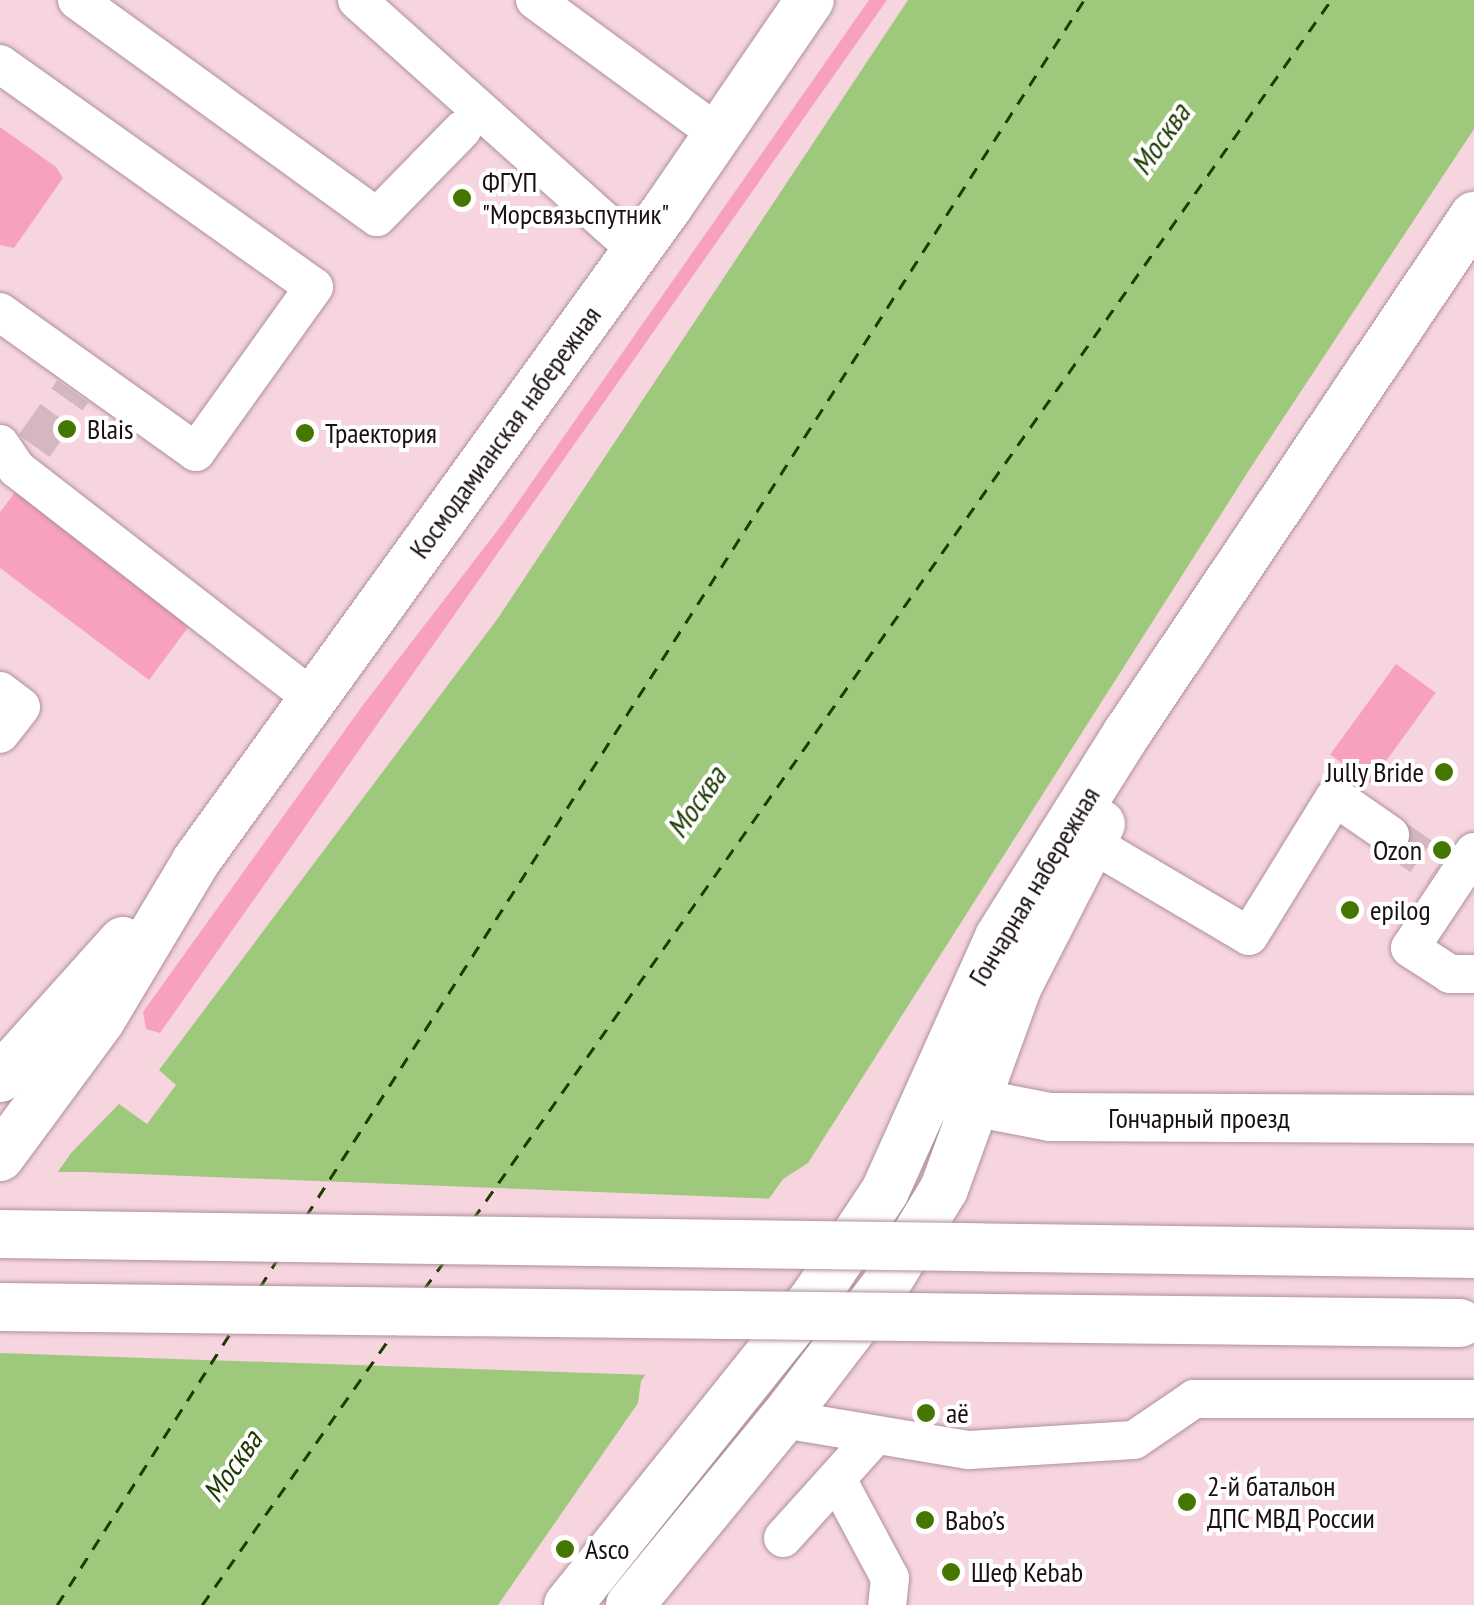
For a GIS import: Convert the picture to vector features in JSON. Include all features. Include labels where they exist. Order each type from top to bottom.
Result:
[{"type":"main road","name":"Космодамианская набережная","points":[[0,1157],[101,1020],[196,860],[636,250],[810,0]]},
{"type":"main road","name":"Гончарная набережная","points":[[568,1605],[814,1298],[884,1190],[981,968],[1060,838],[1474,216]]},
{"type":"main road","name":"Гончарная набережная","points":[[630,1605],[783,1419],[885,1286],[944,1189],[1018,986],[1091,843],[1139,760],[1271,558],[1324,487],[1474,263]]},
{"type":"main road","name":"Космодамианская набережная","points":[[0,1078],[196,860]]},
{"type":"main road","name":"Гончарный проезд","points":[[928,1092],[976,1106],[1050,1117],[1474,1119]]},
{"type":"main road","points":[[0,1234],[1474,1254]]},
{"type":"main road","points":[[0,1307],[1474,1323]]},
{"type":"lane","points":[[77,0],[378,217],[462,130]]},
{"type":"lane","points":[[357,0],[636,250]]},
{"type":"lane","points":[[534,0],[718,134]]},
{"type":"lane","points":[[0,64],[314,287],[196,452],[79,382],[0,312]]},
{"type":"lane","points":[[13,463],[313,699]]},
{"type":"lane","points":[[0,691],[20,707],[0,734]]},
{"type":"lane","points":[[1091,843],[1248,936],[1335,798],[1390,835]]},
{"type":"lane","points":[[1456,867],[1410,948],[1450,974],[1474,974]]},
{"type":"lane","points":[[783,1419],[969,1450],[1134,1440],[1194,1398],[1474,1400]]},
{"type":"lane","points":[[783,1538],[874,1437]]},
{"type":"lane","points":[[838,1481],[890,1578],[887,1605]]},
{"type":"shaded area","points":[[869,0],[887,0],[160,1033],[146,1029],[143,1012],[363,705],[504,522]]},
{"type":"shaded area","points":[[0,127],[56,167],[63,178],[14,248],[0,245]]},
{"type":"shaded area","points":[[20,486],[198,614],[149,680],[0,568],[0,512]]},
{"type":"shaded area","points":[[1396,664],[1436,693],[1370,783],[1330,755]]},
{"type":"water","name":"Москва","points":[[908,0],[1474,0],[1474,129],[1251,467],[808,1163],[783,1179],[641,1381],[638,1403],[498,1605],[0,1605],[0,1255],[71,1153],[119,1104],[147,1124],[176,1085],[159,1070],[498,618]]},
{"type":"pier","points":[[51,1172],[775,1199],[651,1375],[0,1353],[0,1246]]},
{"type":"ferry route","points":[[306,1216],[1084,0]]},
{"type":"ferry route","points":[[473,1219],[1331,0]]},
{"type":"ferry route","points":[[260,1287],[277,1260]]},
{"type":"ferry route","points":[[424,1289],[443,1263]]},
{"type":"ferry route","points":[[57,1605],[231,1332]]},
{"type":"ferry route","points":[[202,1605],[394,1332]]},
{"type":"tunnel","points":[[34,446],[73,391]]},
{"type":"tunnel","points":[[1390,835],[1438,868]]},
{"type":"place","name":"ФГУП \"Морсвязьспутник\"","points":[[462,198]]},
{"type":"place","name":"Blais","points":[[67,429]]},
{"type":"place","name":"Траектория","points":[[305,433]]},
{"type":"place","name":"Jully Bride","points":[[1444,772]]},
{"type":"place","name":"Ozon","points":[[1442,850]]},
{"type":"place","name":"epilog","points":[[1350,910]]},
{"type":"place","name":"аё","points":[[926,1413]]},
{"type":"place","name":"2-й батальон ДПС МВД России","points":[[1187,1502]]},
{"type":"place","name":"Babo’s","points":[[925,1520]]},
{"type":"place","name":"Asco","points":[[565,1549]]},
{"type":"place","name":"Шеф Kebab","points":[[951,1572]]}]
